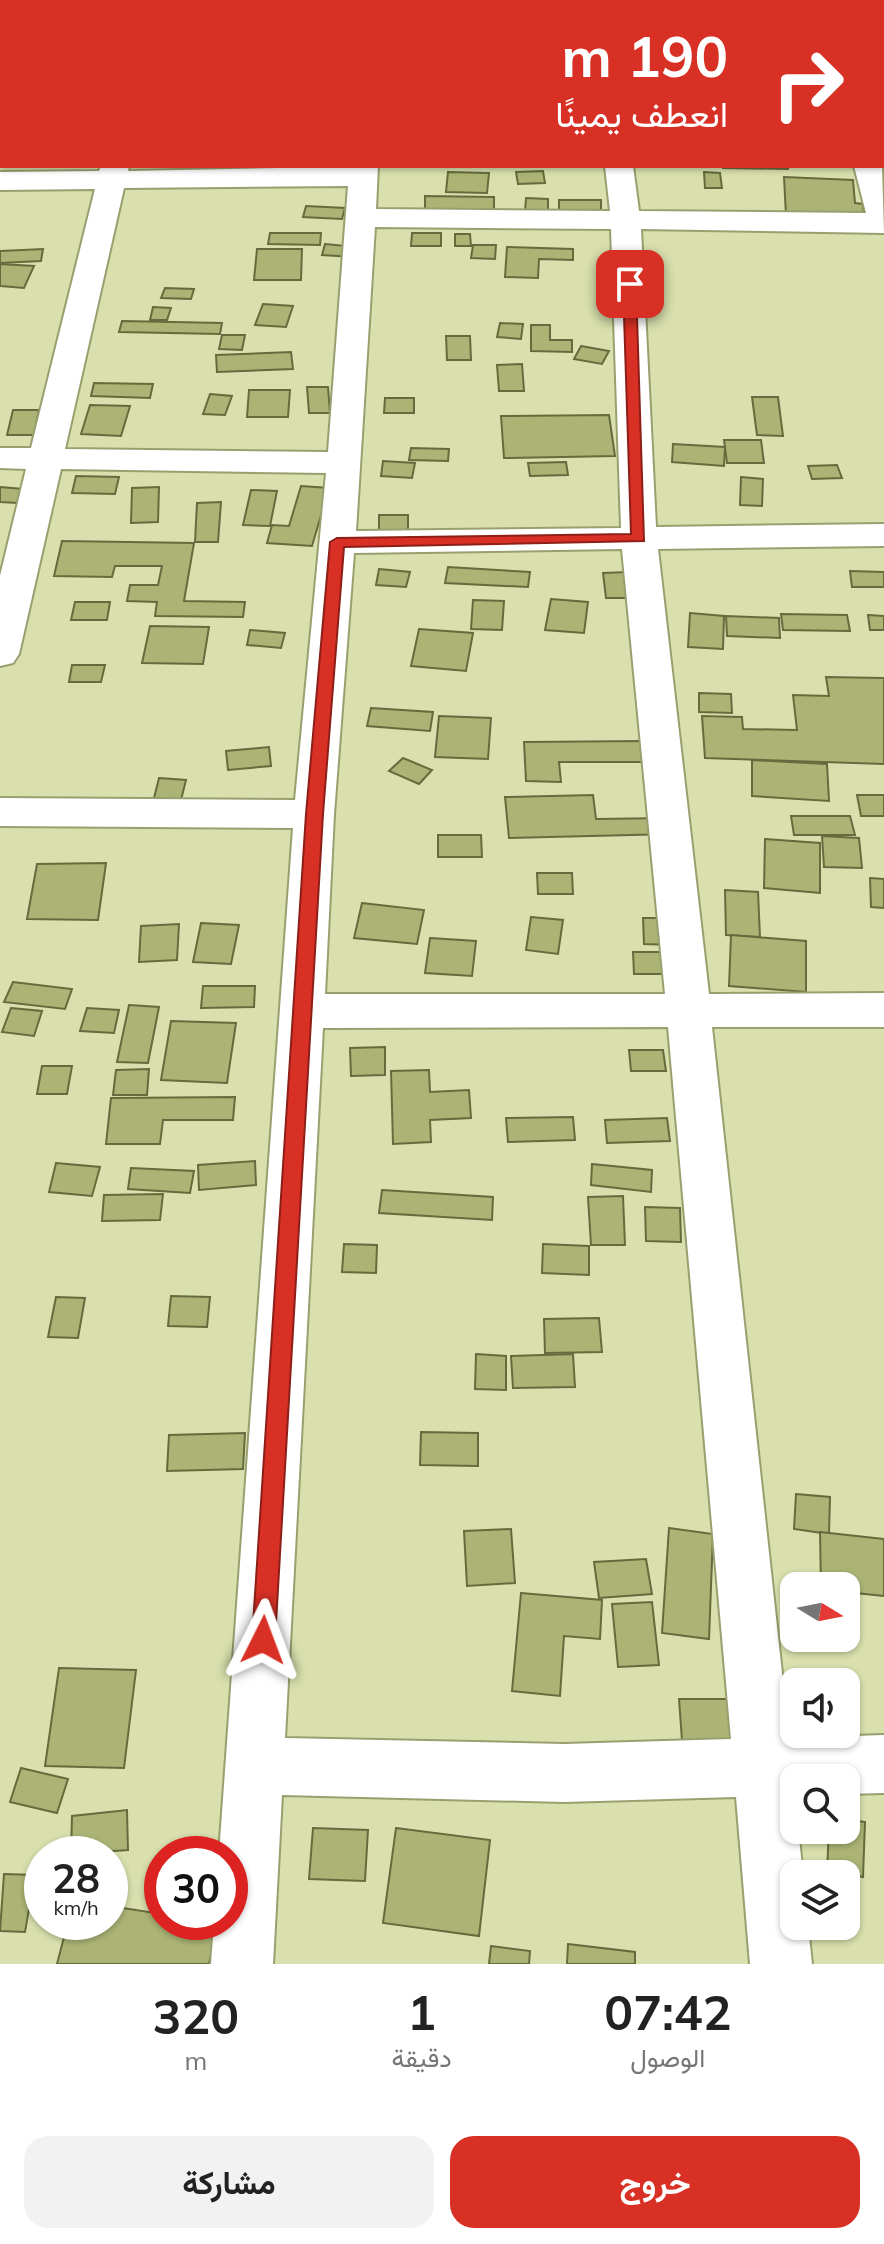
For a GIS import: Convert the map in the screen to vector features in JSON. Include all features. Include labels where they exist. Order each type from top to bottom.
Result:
[{"type":"street","points":[[619,168],[627,220],[639,538],[690,1011],[781,1964]]},
{"type":"street","points":[[0,181],[114,172],[362,187],[627,220],[884,222],[869,168]]},
{"type":"street","points":[[0,654],[114,172]]},
{"type":"street","points":[[242,1964],[314,814],[344,463],[362,187]]},
{"type":"street","points":[[0,458],[344,463]]},
{"type":"street","points":[[337,542],[884,535]]},
{"type":"street","points":[[0,812],[314,814]]},
{"type":"street","points":[[301,1011],[884,1010]]},
{"type":"street","points":[[256,1766],[564,1773],[884,1764]]},
{"type":"building","points":[[543,171],[545,183],[518,184],[516,172]]},
{"type":"building","points":[[448,172],[489,173],[487,193],[446,192]]},
{"type":"building","points":[[704,172],[720,173],[722,188],[705,188]]},
{"type":"building","points":[[784,177],[853,180],[855,203],[863,204],[864,219],[786,216]]},
{"type":"building","points":[[425,196],[494,197],[494,210],[425,209]]},
{"type":"building","points":[[526,198],[548,199],[548,212],[525,211]]},
{"type":"building","points":[[559,200],[601,200],[601,212],[559,212]]},
{"type":"building","points":[[306,206],[345,208],[342,219],[303,217]]},
{"type":"building","points":[[270,233],[321,233],[320,245],[268,244]]},
{"type":"building","points":[[412,233],[441,233],[441,246],[411,246]]},
{"type":"building","points":[[455,234],[470,234],[471,246],[455,246]]},
{"type":"building","points":[[325,244],[357,247],[353,257],[322,255]]},
{"type":"building","points":[[473,245],[496,245],[495,259],[471,258]]},
{"type":"building","points":[[507,247],[573,249],[573,260],[539,259],[538,278],[505,277]]},
{"type":"building","points":[[43,249],[41,261],[0,263],[0,251]]},
{"type":"building","points":[[257,249],[302,249],[301,280],[254,280]]},
{"type":"building","points":[[0,264],[34,266],[24,288],[0,286]]},
{"type":"building","points":[[165,288],[194,289],[191,299],[161,298]]},
{"type":"building","points":[[263,304],[293,306],[286,327],[255,325]]},
{"type":"building","points":[[153,307],[171,308],[167,320],[150,320]]},
{"type":"building","points":[[122,321],[222,323],[220,334],[119,332]]},
{"type":"building","points":[[500,323],[523,324],[521,339],[497,337]]},
{"type":"building","points":[[531,325],[550,325],[550,340],[572,340],[572,352],[531,351]]},
{"type":"building","points":[[222,335],[245,335],[242,350],[219,349]]},
{"type":"building","points":[[446,336],[470,336],[471,360],[447,360]]},
{"type":"building","points":[[581,346],[609,351],[602,364],[574,359]]},
{"type":"building","points":[[291,352],[293,369],[217,372],[216,355]]},
{"type":"building","points":[[522,364],[524,391],[499,391],[497,365]]},
{"type":"building","points":[[94,383],[153,384],[150,398],[91,396]]},
{"type":"building","points":[[307,387],[328,387],[330,413],[309,413]]},
{"type":"building","points":[[249,390],[290,390],[288,417],[247,417]]},
{"type":"building","points":[[210,394],[232,396],[225,415],[203,414]]},
{"type":"building","points":[[752,397],[778,397],[783,436],[757,435]]},
{"type":"building","points":[[385,398],[414,398],[414,413],[384,413]]},
{"type":"building","points":[[90,405],[130,406],[121,436],[81,434]]},
{"type":"building","points":[[13,410],[39,410],[34,435],[7,435]]},
{"type":"building","points":[[609,415],[615,456],[504,458],[501,416]]},
{"type":"building","points":[[724,440],[761,440],[764,463],[727,463]]},
{"type":"building","points":[[673,444],[725,447],[724,466],[672,462]]},
{"type":"building","points":[[411,448],[449,449],[448,461],[409,460]]},
{"type":"building","points":[[383,461],[415,463],[412,478],[381,476]]},
{"type":"building","points":[[566,462],[568,475],[530,476],[528,463]]},
{"type":"building","points":[[837,465],[842,478],[812,479],[808,466]]},
{"type":"building","points":[[76,476],[119,477],[115,494],[72,493]]},
{"type":"building","points":[[741,477],[763,479],[762,506],[740,505]]},
{"type":"building","points":[[301,486],[329,488],[312,546],[267,543],[272,525],[289,526]]},
{"type":"building","points":[[0,487],[23,489],[17,503],[0,502]]},
{"type":"building","points":[[159,487],[158,522],[131,523],[132,488]]},
{"type":"building","points":[[251,490],[277,491],[270,526],[243,525]]},
{"type":"building","points":[[221,502],[218,542],[195,542],[197,503]]},
{"type":"building","points":[[379,515],[408,515],[408,530],[379,531]]},
{"type":"building","points":[[62,541],[194,543],[184,601],[245,602],[243,617],[155,616],[157,602],[127,601],[130,585],[158,585],[162,566],[115,566],[112,577],[54,576]]},
{"type":"building","points":[[448,567],[530,572],[528,587],[445,583]]},
{"type":"building","points":[[379,569],[410,572],[406,587],[376,585]]},
{"type":"building","points":[[850,571],[884,572],[884,587],[852,587]]},
{"type":"building","points":[[628,572],[631,598],[606,598],[603,573]]},
{"type":"building","points":[[551,599],[588,602],[584,633],[545,630]]},
{"type":"building","points":[[473,600],[504,601],[502,630],[471,629]]},
{"type":"building","points":[[75,602],[110,602],[107,620],[71,620]]},
{"type":"building","points":[[690,613],[724,616],[723,649],[688,647]]},
{"type":"building","points":[[781,614],[847,615],[850,631],[783,630]]},
{"type":"building","points":[[868,615],[884,616],[884,630],[870,630]]},
{"type":"building","points":[[726,616],[779,618],[780,638],[727,636]]},
{"type":"building","points":[[150,626],[209,627],[203,664],[142,663]]},
{"type":"building","points":[[419,629],[473,633],[466,671],[411,666]]},
{"type":"building","points":[[250,630],[285,633],[281,648],[247,645]]},
{"type":"building","points":[[72,665],[105,665],[101,682],[69,682]]},
{"type":"building","points":[[826,677],[884,678],[884,764],[705,758],[702,716],[742,717],[743,729],[797,730],[793,695],[829,696]]},
{"type":"building","points":[[699,693],[731,694],[732,713],[699,712]]},
{"type":"building","points":[[371,708],[433,712],[430,731],[367,726]]},
{"type":"building","points":[[439,716],[491,718],[488,759],[435,757]]},
{"type":"building","points":[[643,741],[644,762],[559,762],[561,782],[526,781],[524,742]]},
{"type":"building","points":[[269,747],[271,766],[228,770],[226,751]]},
{"type":"building","points":[[403,758],[432,770],[419,784],[389,771]]},
{"type":"building","points":[[752,760],[827,764],[829,801],[752,796]]},
{"type":"building","points":[[159,778],[186,780],[181,800],[154,798]]},
{"type":"building","points":[[593,795],[596,819],[670,818],[672,834],[509,838],[505,797]]},
{"type":"building","points":[[857,795],[884,795],[884,816],[861,816]]},
{"type":"building","points":[[791,816],[850,816],[855,835],[794,835]]},
{"type":"building","points":[[438,835],[481,835],[482,857],[438,857]]},
{"type":"building","points":[[822,836],[859,838],[862,868],[824,867]]},
{"type":"building","points":[[765,839],[820,843],[820,893],[764,888]]},
{"type":"building","points":[[106,863],[98,920],[27,919],[37,864]]},
{"type":"building","points":[[537,873],[572,873],[573,894],[538,894]]},
{"type":"building","points":[[870,878],[884,879],[884,908],[871,907]]},
{"type":"building","points":[[725,890],[758,892],[760,937],[726,935]]},
{"type":"building","points":[[362,903],[424,910],[417,944],[354,938]]},
{"type":"building","points":[[531,917],[563,920],[558,954],[526,950]]},
{"type":"building","points":[[643,918],[672,918],[673,945],[644,944]]},
{"type":"building","points":[[201,923],[239,925],[231,964],[193,962]]},
{"type":"building","points":[[179,924],[177,960],[139,962],[141,926]]},
{"type":"building","points":[[731,935],[806,941],[806,992],[729,986]]},
{"type":"building","points":[[430,938],[476,941],[472,976],[425,973]]},
{"type":"building","points":[[633,952],[669,952],[671,974],[634,974]]},
{"type":"building","points":[[13,982],[72,989],[65,1009],[4,1002]]},
{"type":"building","points":[[203,986],[255,986],[254,1007],[201,1008]]},
{"type":"building","points":[[129,1005],[159,1007],[148,1063],[117,1062]]},
{"type":"building","points":[[11,1008],[42,1011],[34,1036],[2,1032]]},
{"type":"building","points":[[87,1008],[119,1010],[114,1033],[80,1031]]},
{"type":"building","points":[[171,1021],[236,1023],[227,1083],[161,1080]]},
{"type":"building","points":[[385,1047],[385,1075],[351,1076],[350,1048]]},
{"type":"building","points":[[629,1050],[663,1050],[666,1071],[631,1071]]},
{"type":"building","points":[[42,1066],[72,1066],[67,1094],[37,1094]]},
{"type":"building","points":[[149,1069],[147,1095],[113,1095],[116,1070]]},
{"type":"building","points":[[429,1070],[430,1092],[469,1090],[471,1118],[430,1120],[431,1142],[393,1144],[391,1071]]},
{"type":"building","points":[[235,1097],[233,1120],[163,1120],[160,1144],[106,1144],[111,1098]]},
{"type":"building","points":[[573,1117],[575,1140],[508,1142],[506,1118]]},
{"type":"building","points":[[667,1118],[670,1141],[607,1143],[605,1120]]},
{"type":"building","points":[[255,1161],[256,1185],[199,1190],[198,1165]]},
{"type":"building","points":[[56,1163],[100,1167],[92,1196],[49,1192]]},
{"type":"building","points":[[592,1164],[652,1170],[651,1192],[591,1185]]},
{"type":"building","points":[[131,1168],[194,1171],[190,1193],[128,1189]]},
{"type":"building","points":[[382,1190],[493,1197],[492,1220],[379,1213]]},
{"type":"building","points":[[163,1194],[160,1220],[102,1221],[104,1195]]},
{"type":"building","points":[[623,1196],[625,1245],[591,1245],[588,1197]]},
{"type":"building","points":[[645,1207],[680,1208],[681,1242],[646,1241]]},
{"type":"building","points":[[344,1244],[377,1245],[376,1273],[342,1272]]},
{"type":"building","points":[[543,1244],[589,1246],[589,1275],[542,1273]]},
{"type":"building","points":[[171,1296],[210,1297],[207,1327],[168,1326]]},
{"type":"building","points":[[56,1297],[85,1298],[78,1338],[48,1337]]},
{"type":"building","points":[[599,1318],[602,1352],[545,1353],[544,1319]]},
{"type":"building","points":[[476,1354],[506,1356],[506,1390],[475,1389]]},
{"type":"building","points":[[573,1354],[575,1387],[513,1388],[511,1356]]},
{"type":"building","points":[[421,1432],[478,1433],[478,1466],[420,1465]]},
{"type":"building","points":[[245,1433],[243,1469],[167,1471],[169,1435]]},
{"type":"building","points":[[796,1494],[830,1497],[829,1534],[794,1529]]},
{"type":"building","points":[[669,1528],[713,1534],[709,1639],[662,1633]]},
{"type":"building","points":[[511,1529],[515,1583],[467,1586],[464,1531]]},
{"type":"building","points":[[820,1532],[884,1539],[884,1596],[860,1593],[860,1572],[821,1572]]},
{"type":"building","points":[[646,1559],[652,1594],[599,1598],[594,1562]]},
{"type":"building","points":[[521,1593],[602,1600],[600,1639],[564,1636],[560,1696],[512,1691]]},
{"type":"building","points":[[652,1602],[659,1665],[618,1667],[612,1604]]},
{"type":"building","points":[[59,1668],[136,1670],[124,1768],[45,1766]]},
{"type":"building","points":[[679,1699],[745,1699],[752,1768],[684,1768]]},
{"type":"building","points":[[21,1768],[68,1779],[57,1813],[10,1802]]},
{"type":"building","points":[[127,1810],[128,1836],[71,1836],[72,1816]]},
{"type":"building","points":[[860,1821],[865,1822],[863,1877],[860,1876],[860,1860],[828,1860],[828,1844],[860,1844]]},
{"type":"building","points":[[313,1828],[368,1830],[365,1881],[309,1879]]},
{"type":"building","points":[[396,1828],[490,1840],[479,1936],[383,1923]]},
{"type":"building","points":[[4,1874],[24,1875],[24,1932],[0,1931]]},
{"type":"building","points":[[128,1909],[144,1911],[144,1940],[214,1940],[209,1964],[57,1964],[63,1940],[128,1940]]},
{"type":"building","points":[[568,1944],[635,1952],[635,1964],[567,1964]]},
{"type":"building","points":[[491,1946],[530,1951],[529,1964],[489,1964]]},
{"type":"route","points":[[263,1640],[314,814],[337,542],[639,538],[630,284]]}]
